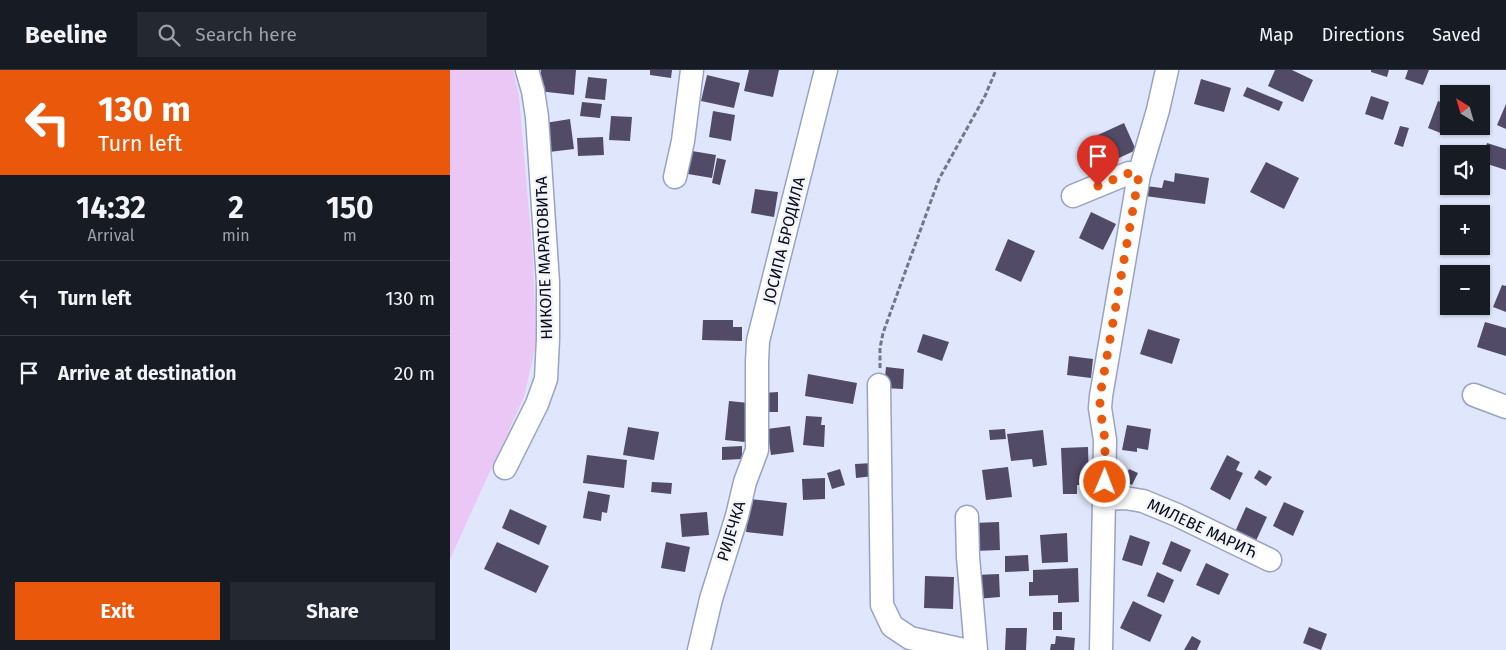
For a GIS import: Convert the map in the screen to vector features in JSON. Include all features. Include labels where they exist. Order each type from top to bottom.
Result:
[{"type":"street","name":"НИКОЛЕ МАРАТОВИЋА","points":[[505,468],[542,393],[546,379],[548,347],[548,282],[537,117],[533,91],[526,70]]},
{"type":"street","points":[[675,178],[683,141],[692,70]]},
{"type":"street","name":"ЈОСИПА БРОДИЛА","points":[[757,412],[757,362],[760,332],[826,70]]},
{"type":"street","points":[[1101,650],[1105,440],[1100,396],[1139,175],[1158,110],[1167,70]]},
{"type":"street","points":[[1073,196],[1129,173],[1139,175]]},
{"type":"street","points":[[879,385],[882,606],[892,626],[909,644],[964,650]]},
{"type":"street","points":[[1474,395],[1506,408]]},
{"type":"street","name":"РИЈЕЧКА","points":[[699,650],[711,599],[737,516],[745,482],[757,450],[757,412]]},
{"type":"street","name":"МИЛЕВЕ МАРИЋ","points":[[1104,499],[1126,498],[1143,501],[1177,515],[1270,560]]},
{"type":"street","points":[[967,517],[968,557],[976,650]]},
{"type":"path","points":[[879,385],[880,348],[883,333],[938,179],[985,96],[996,70]]},
{"type":"shaded area","points":[[450,70],[513,70],[519,96],[533,258],[536,344],[524,397],[450,559]]},
{"type":"building","points":[[541,70],[576,70],[574,95],[538,91]]},
{"type":"building","points":[[650,70],[672,70],[671,78],[650,75]]},
{"type":"building","points":[[749,70],[779,70],[773,97],[744,91]]},
{"type":"building","points":[[1275,70],[1292,70],[1313,80],[1303,102],[1268,86]]},
{"type":"building","points":[[1371,70],[1389,70],[1387,77],[1371,72]]},
{"type":"building","points":[[1408,70],[1429,70],[1423,85],[1405,79]]},
{"type":"building","points":[[707,75],[740,83],[734,108],[701,101]]},
{"type":"building","points":[[588,77],[607,79],[605,100],[585,98]]},
{"type":"building","points":[[1201,79],[1231,88],[1224,112],[1194,104]]},
{"type":"building","points":[[1247,87],[1283,102],[1279,111],[1243,96]]},
{"type":"building","points":[[1371,96],[1389,102],[1383,120],[1365,114]]},
{"type":"building","points":[[1438,101],[1440,102],[1440,133],[1428,128]]},
{"type":"building","points":[[582,102],[602,104],[600,118],[580,116]]},
{"type":"building","points":[[1506,104],[1506,129],[1497,125]]},
{"type":"building","points":[[713,111],[735,115],[731,141],[709,137]]},
{"type":"building","points":[[611,116],[632,117],[630,141],[609,140]]},
{"type":"building","points":[[570,119],[574,149],[549,152],[545,123]]},
{"type":"building","points":[[1124,123],[1136,150],[1102,166],[1089,139]]},
{"type":"building","points":[[1400,126],[1409,128],[1403,147],[1394,144]]},
{"type":"building","points":[[603,137],[604,155],[578,156],[577,138]]},
{"type":"building","points":[[1487,143],[1506,149],[1506,170],[1490,165],[1490,145],[1486,145]]},
{"type":"building","points":[[692,151],[716,155],[712,178],[688,174]]},
{"type":"building","points":[[717,158],[726,160],[720,185],[712,183]]},
{"type":"building","points":[[1266,162],[1299,178],[1284,209],[1250,192]]},
{"type":"building","points":[[1175,173],[1209,178],[1205,204],[1145,196],[1146,186],[1162,188],[1164,180],[1174,182]]},
{"type":"building","points":[[755,189],[778,192],[774,217],[751,213]]},
{"type":"building","points":[[1091,212],[1116,224],[1103,250],[1079,238]]},
{"type":"building","points":[[1008,239],[1035,251],[1021,282],[995,270]]},
{"type":"building","points":[[1502,285],[1506,286],[1506,312],[1493,307]]},
{"type":"building","points":[[703,320],[733,320],[733,327],[742,327],[742,341],[702,340]]},
{"type":"building","points":[[1485,322],[1506,328],[1506,356],[1477,347]]},
{"type":"building","points":[[1148,329],[1180,339],[1172,364],[1140,354]]},
{"type":"building","points":[[923,334],[949,342],[942,361],[917,352]]},
{"type":"building","points":[[1069,356],[1093,359],[1091,378],[1067,375]]},
{"type":"building","points":[[886,367],[904,369],[903,389],[884,388]]},
{"type":"building","points":[[808,374],[857,383],[853,404],[805,396]]},
{"type":"building","points":[[778,392],[778,412],[760,412],[760,393]]},
{"type":"building","points":[[729,401],[749,403],[745,442],[725,440]]},
{"type":"building","points":[[806,416],[822,417],[821,425],[825,425],[824,447],[803,445]]},
{"type":"building","points":[[1127,425],[1151,429],[1148,450],[1137,448],[1137,452],[1122,450]]},
{"type":"building","points":[[790,426],[794,452],[771,455],[767,429]]},
{"type":"building","points":[[628,427],[659,432],[654,460],[623,455]]},
{"type":"building","points":[[1005,429],[1006,439],[990,440],[989,430]]},
{"type":"building","points":[[1043,430],[1047,465],[1033,467],[1032,459],[1011,461],[1007,434]]},
{"type":"building","points":[[742,446],[742,459],[722,460],[722,447]]},
{"type":"building","points":[[1088,447],[1089,485],[1077,485],[1077,494],[1063,494],[1061,448]]},
{"type":"building","points":[[587,455],[627,460],[624,488],[583,483]]},
{"type":"building","points":[[1227,455],[1240,462],[1236,470],[1243,473],[1230,500],[1210,489]]},
{"type":"building","points":[[873,463],[874,476],[856,478],[855,464]]},
{"type":"building","points":[[1008,467],[1012,497],[986,500],[982,470]]},
{"type":"building","points":[[840,469],[845,485],[832,489],[827,473]]},
{"type":"building","points":[[1129,469],[1138,473],[1132,485],[1123,481]]},
{"type":"building","points":[[1259,470],[1272,477],[1266,486],[1254,478]]},
{"type":"building","points":[[825,478],[825,499],[803,500],[802,479]]},
{"type":"building","points":[[652,482],[672,483],[671,494],[651,492]]},
{"type":"building","points":[[588,491],[610,495],[607,513],[602,512],[601,521],[583,518]]},
{"type":"building","points":[[750,499],[787,503],[783,536],[746,532]]},
{"type":"building","points":[[1284,502],[1304,511],[1293,536],[1273,526]]},
{"type":"building","points":[[1246,507],[1267,517],[1255,543],[1234,534]]},
{"type":"building","points":[[510,509],[547,526],[539,545],[502,528]]},
{"type":"building","points":[[707,512],[709,535],[682,537],[680,514]]},
{"type":"building","points":[[999,522],[1000,550],[975,551],[974,523]]},
{"type":"building","points":[[1067,533],[1068,562],[1042,563],[1040,535]]},
{"type":"building","points":[[1130,535],[1150,542],[1142,566],[1122,560]]},
{"type":"building","points":[[1171,541],[1191,550],[1181,572],[1162,564]]},
{"type":"building","points":[[497,542],[549,566],[536,593],[484,569]]},
{"type":"building","points":[[666,542],[690,547],[685,572],[661,568]]},
{"type":"building","points":[[1028,555],[1029,571],[1005,572],[1005,556]]},
{"type":"building","points":[[1206,563],[1229,574],[1219,595],[1196,585]]},
{"type":"building","points":[[1078,568],[1079,602],[1058,603],[1058,595],[1029,596],[1029,582],[1033,582],[1033,570]]},
{"type":"building","points":[[1157,572],[1174,580],[1164,603],[1147,596]]},
{"type":"building","points":[[999,574],[1000,597],[976,599],[975,575]]},
{"type":"building","points":[[925,576],[954,577],[953,609],[924,608]]},
{"type":"building","points":[[1133,601],[1162,615],[1150,642],[1120,628]]},
{"type":"building","points":[[1053,612],[1062,612],[1062,630],[1053,630]]},
{"type":"building","points":[[1309,627],[1327,634],[1321,650],[1303,643]]},
{"type":"building","points":[[1006,628],[1027,628],[1026,650],[1005,650]]},
{"type":"building","points":[[1056,636],[1075,638],[1074,650],[1050,650],[1051,644],[1055,644]]},
{"type":"building","points":[[1192,636],[1201,641],[1197,650],[1184,650]]},
{"type":"route","points":[[1098,186],[1129,173],[1139,175],[1100,396],[1105,440],[1105,482]]}]
